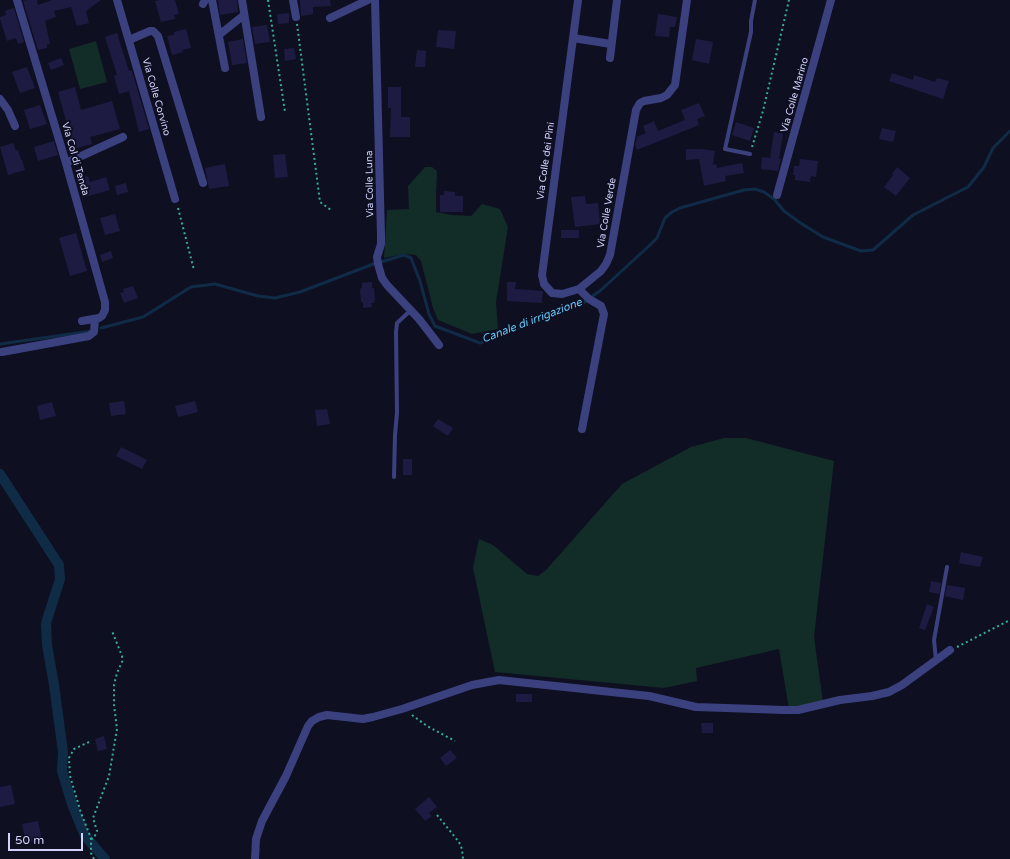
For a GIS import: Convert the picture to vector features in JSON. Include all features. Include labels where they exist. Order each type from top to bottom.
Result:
[{"type":"street","name":"Via Col di Tenda","points":[[2,352],[89,336],[94,332],[95,319],[104,314],[106,307],[66,163],[17,0]]},
{"type":"street","points":[[212,0],[225,68]]},
{"type":"street","points":[[242,0],[261,117]]},
{"type":"street","points":[[293,0],[296,17]]},
{"type":"street","points":[[330,18],[368,0]]},
{"type":"street","name":"Via Colle Luna","points":[[375,0],[381,235],[377,262],[385,283],[411,310],[439,345]]},
{"type":"street","name":"Via Colle dei Pini","points":[[578,0],[542,275],[544,284],[552,293],[562,294],[579,289]]},
{"type":"street","points":[[610,58],[617,0]]},
{"type":"street","name":"Via Colle Verde","points":[[579,289],[604,268],[610,255],[636,110],[640,103],[644,101],[664,97],[670,93],[675,85],[687,0]]},
{"type":"street","name":"Via Colle Marino","points":[[777,195],[830,0]]},
{"type":"street","name":"Via Colle Corvino","points":[[119,1],[175,199]]},
{"type":"street","points":[[218,35],[244,15]]},
{"type":"street","points":[[129,40],[150,31],[154,32],[158,36],[203,183]]},
{"type":"street","points":[[573,38],[611,44]]},
{"type":"street","points":[[0,98],[8,110],[15,126]]},
{"type":"street","points":[[66,163],[123,137]]},
{"type":"street","points":[[579,289],[585,296],[602,307],[604,316],[582,429]]},
{"type":"street","points":[[82,321],[95,319]]},
{"type":"street","points":[[255,859],[256,844],[260,826],[286,776],[306,730],[312,721],[324,715],[368,718],[402,709],[472,685],[500,680],[649,696],[696,707],[798,710],[840,700],[872,696],[889,692],[950,650]]},
{"type":"lane","points":[[750,154],[725,149],[751,32],[751,21],[755,0]]},
{"type":"lane","points":[[394,477],[397,413],[396,332],[397,323],[411,310]]},
{"type":"lane","points":[[936,660],[934,653],[934,640],[947,567]]},
{"type":"path","points":[[268,0],[285,112]]},
{"type":"path","points":[[750,154],[763,111],[789,0]]},
{"type":"path","points":[[296,17],[320,202],[331,210]]},
{"type":"path","points":[[175,199],[194,270]]},
{"type":"path","points":[[950,650],[1010,620]]},
{"type":"path","points":[[91,838],[94,838],[97,832],[93,818],[96,806],[109,776],[118,729],[114,705],[114,685],[122,662],[122,656],[112,631]]},
{"type":"path","points":[[402,709],[427,726],[455,741]]},
{"type":"path","points":[[89,742],[74,749],[68,758],[70,776],[81,813],[91,838],[91,853],[94,859]]},
{"type":"path","points":[[437,815],[459,842],[462,848],[463,859]]},
{"type":"green space","points":[[96,41],[107,82],[80,89],[69,49]]},
{"type":"green space","points":[[425,167],[432,167],[437,171],[436,212],[471,216],[482,204],[500,209],[508,227],[496,302],[498,329],[472,334],[438,320],[433,308],[421,261],[416,255],[405,254],[384,258],[387,210],[409,209],[408,186]]},
{"type":"green space","points":[[724,438],[746,438],[834,461],[814,637],[823,702],[789,709],[779,649],[696,668],[697,681],[664,688],[495,672],[473,568],[479,539],[493,545],[527,574],[538,576],[546,570],[622,484],[691,447]]},
{"type":"building","points":[[37,0],[38,5],[52,0],[101,0],[86,11],[89,23],[77,26],[71,7],[54,11],[56,17],[45,21],[50,44],[47,44],[47,48],[38,50],[23,1]]},
{"type":"building","points":[[175,0],[179,14],[174,15],[175,19],[161,22],[155,1]]},
{"type":"building","points":[[218,0],[237,0],[238,12],[220,15]]},
{"type":"building","points":[[300,0],[330,0],[331,6],[313,7],[313,14],[301,16]]},
{"type":"building","points":[[14,8],[24,42],[18,44],[16,38],[7,41],[0,19],[0,17],[6,15],[5,11]]},
{"type":"building","points":[[289,13],[289,23],[278,24],[277,14]]},
{"type":"building","points":[[658,14],[677,17],[675,27],[670,27],[669,37],[655,36]]},
{"type":"building","points":[[267,25],[270,42],[255,44],[252,27]]},
{"type":"building","points":[[186,29],[191,48],[182,50],[183,52],[172,55],[167,36],[174,35],[174,32]]},
{"type":"building","points":[[438,30],[456,31],[454,49],[436,47]]},
{"type":"building","points":[[117,33],[129,71],[132,71],[149,129],[139,132],[129,91],[119,94],[114,76],[117,75],[105,37]]},
{"type":"building","points":[[243,39],[247,63],[232,65],[228,42]]},
{"type":"building","points":[[696,39],[713,42],[709,64],[692,60]]},
{"type":"building","points":[[294,48],[296,59],[285,61],[284,49]]},
{"type":"building","points":[[417,50],[426,51],[425,67],[415,67]]},
{"type":"building","points":[[61,58],[64,65],[51,70],[48,63]]},
{"type":"building","points":[[27,67],[35,88],[20,93],[12,72]]},
{"type":"building","points":[[892,73],[913,80],[914,75],[935,82],[937,78],[949,81],[943,99],[889,81]]},
{"type":"building","points":[[75,87],[81,110],[112,101],[120,129],[90,137],[92,144],[74,149],[58,92]]},
{"type":"building","points":[[388,87],[401,87],[401,117],[410,117],[410,137],[390,137],[391,108],[388,108]]},
{"type":"building","points":[[699,103],[705,116],[697,119],[699,125],[637,150],[635,145],[637,137],[646,133],[643,126],[654,121],[658,131],[685,120],[681,110]]},
{"type":"building","points":[[40,105],[47,124],[30,129],[24,110]]},
{"type":"building","points":[[736,122],[754,128],[750,141],[732,135]]},
{"type":"building","points":[[882,128],[896,131],[893,142],[879,139]]},
{"type":"building","points":[[774,132],[783,134],[779,159],[781,159],[778,171],[761,169],[762,157],[770,158]]},
{"type":"building","points":[[54,141],[58,155],[38,161],[34,147]]},
{"type":"building","points":[[13,143],[16,151],[18,150],[25,170],[8,175],[0,147]]},
{"type":"building","points":[[686,149],[715,151],[713,165],[716,164],[717,168],[742,163],[744,173],[725,176],[726,181],[704,186],[699,159],[686,160]]},
{"type":"building","points":[[285,154],[288,177],[275,178],[273,155]]},
{"type":"building","points":[[800,159],[818,161],[816,177],[811,176],[810,182],[795,180],[795,175],[793,175],[794,166],[799,166]]},
{"type":"building","points":[[225,164],[229,186],[209,189],[205,168]]},
{"type":"building","points":[[897,167],[910,178],[896,196],[884,187]]},
{"type":"building","points":[[88,176],[90,182],[106,177],[110,190],[82,198],[76,179]]},
{"type":"building","points":[[126,183],[128,192],[117,195],[115,186]]},
{"type":"building","points":[[444,191],[455,192],[455,196],[463,196],[463,212],[440,212],[440,195],[444,195]]},
{"type":"building","points":[[585,196],[586,204],[598,203],[600,224],[575,227],[571,197]]},
{"type":"building","points":[[115,214],[120,231],[105,235],[100,218]]},
{"type":"building","points":[[561,230],[579,230],[579,238],[561,238]]},
{"type":"building","points":[[76,233],[87,271],[70,276],[59,238]]},
{"type":"building","points":[[111,251],[113,258],[102,262],[100,255]]},
{"type":"building","points":[[372,282],[372,288],[374,288],[374,303],[371,303],[372,307],[363,308],[360,289],[362,288],[362,283]]},
{"type":"building","points":[[507,282],[516,282],[515,289],[543,291],[542,303],[507,301]]},
{"type":"building","points":[[133,286],[138,298],[124,303],[120,293],[124,292],[123,289]]},
{"type":"building","points":[[124,401],[126,414],[111,416],[109,403]]},
{"type":"building","points":[[195,401],[198,412],[178,417],[175,406]]},
{"type":"building","points":[[52,402],[56,416],[40,420],[37,406]]},
{"type":"building","points":[[327,409],[330,424],[317,426],[315,410]]},
{"type":"building","points":[[438,419],[453,428],[448,436],[433,426]]},
{"type":"building","points":[[121,447],[147,460],[142,469],[116,456]]},
{"type":"building","points":[[403,459],[412,459],[412,475],[403,475]]},
{"type":"building","points":[[961,552],[983,557],[980,567],[959,563]]},
{"type":"building","points":[[931,581],[941,583],[939,594],[929,592]]},
{"type":"building","points":[[947,585],[965,588],[963,600],[945,596]]},
{"type":"building","points":[[927,604],[934,607],[925,630],[919,628]]},
{"type":"building","points":[[516,694],[532,694],[532,702],[516,702]]},
{"type":"building","points":[[701,723],[713,723],[713,733],[702,733]]},
{"type":"building","points":[[104,736],[107,749],[98,751],[95,739]]},
{"type":"building","points":[[450,750],[457,758],[446,766],[440,758]]},
{"type":"building","points":[[11,785],[15,804],[0,807],[0,787]]},
{"type":"building","points":[[429,797],[437,807],[429,813],[432,816],[425,821],[415,809]]},
{"type":"building","points":[[38,821],[42,840],[26,843],[22,824]]},
{"type":"waterway","name":"Canale di irrigazione","points":[[381,262],[404,255],[411,258],[420,281],[429,314],[435,326],[480,343],[582,304],[601,290],[657,238],[665,218],[672,212],[680,208],[744,190],[755,189],[764,192],[774,199],[784,211],[823,237],[861,251],[873,250],[913,215],[968,187],[984,167],[993,148],[1010,131]]},
{"type":"waterway","points":[[101,328],[143,317],[191,287],[215,284],[258,296],[275,298],[300,292],[376,263]]},
{"type":"waterway","points":[[0,344],[92,331]]},
{"type":"waterway","points":[[0,474],[59,565],[60,579],[46,623],[47,645],[63,752],[62,771],[72,804],[85,836],[105,859]]}]
